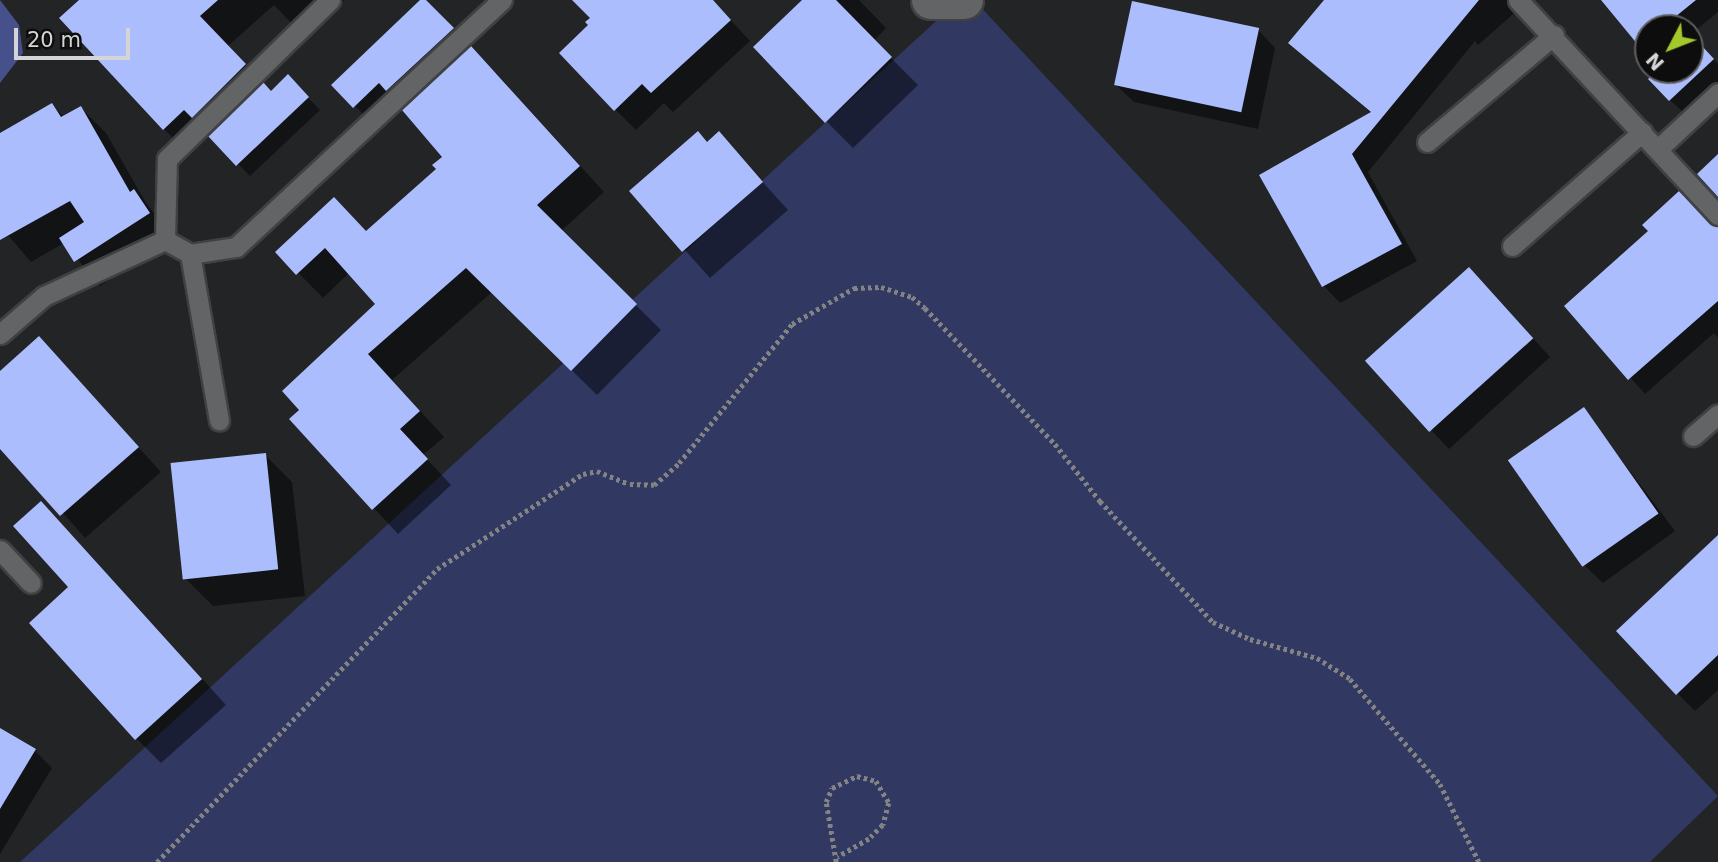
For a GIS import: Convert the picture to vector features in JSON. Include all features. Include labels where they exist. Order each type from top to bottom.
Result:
[{"type":"street","points":[[931,0],[964,0]]},
{"type":"lane","points":[[165,240],[167,159],[330,0]]},
{"type":"lane","points":[[165,240],[190,254],[236,247],[502,0]]},
{"type":"lane","points":[[1518,0],[1554,35],[1718,215]]},
{"type":"lane","points":[[1427,142],[1554,35]]},
{"type":"lane","points":[[1658,149],[1718,93]]},
{"type":"lane","points":[[1512,247],[1642,132]]},
{"type":"lane","points":[[0,334],[44,296],[165,240]]},
{"type":"lane","points":[[190,254],[219,419]]},
{"type":"lane","points":[[1693,436],[1718,414]]},
{"type":"lane","points":[[0,550],[31,583]]},
{"type":"path","points":[[157,862],[438,569],[583,474],[597,471],[630,484],[654,485],[679,463],[792,324],[854,288],[881,287],[912,297],[925,308],[1055,444],[1100,501],[1202,613],[1250,639],[1317,658],[1350,679],[1440,784],[1479,862]]},
{"type":"path","points":[[857,776],[876,781],[889,803],[883,825],[869,839],[837,859],[825,803],[832,788],[857,776]]},
{"type":"shaded area","points":[[0,0],[19,25],[23,53],[0,83]]},
{"type":"shaded area","points":[[959,0],[974,0],[1718,796],[1650,862],[20,862]]},
{"type":"building","points":[[79,0],[218,0],[200,16],[246,64],[192,118],[184,110],[163,130],[59,18]]},
{"type":"building","points":[[420,0],[426,0],[454,28],[386,91],[379,83],[353,108],[331,85]]},
{"type":"building","points":[[572,0],[713,0],[731,20],[651,93],[642,84],[614,111],[559,53],[588,25],[585,22],[590,18]]},
{"type":"building","points":[[802,0],[836,0],[892,57],[825,123],[753,47]]},
{"type":"building","points":[[1324,0],[1479,0],[1352,154],[1402,244],[1322,287],[1259,175],[1371,112],[1288,43]]},
{"type":"building","points":[[1601,0],[1696,0],[1679,14],[1634,14],[1634,40]]},
{"type":"building","points":[[1132,1],[1259,28],[1241,112],[1114,85]]},
{"type":"building","points":[[471,46],[580,166],[537,205],[637,304],[571,371],[466,268],[368,354],[420,411],[400,429],[428,459],[372,510],[289,419],[299,410],[282,391],[375,304],[325,248],[296,275],[275,252],[334,197],[366,231],[436,169],[432,165],[442,157],[402,110]]},
{"type":"building","points":[[1704,48],[1714,59],[1704,68]]},
{"type":"building","points":[[288,74],[309,97],[236,166],[208,136],[263,82],[271,91]]},
{"type":"building","points":[[1653,84],[1687,84],[1669,101]]},
{"type":"building","points":[[52,103],[61,117],[81,106],[130,192],[134,189],[150,213],[74,262],[59,238],[84,222],[70,201],[0,240],[0,133]]},
{"type":"building","points":[[698,131],[707,142],[719,131],[763,182],[682,252],[629,191]]},
{"type":"building","points":[[1718,154],[1718,197],[1697,174]]},
{"type":"building","points":[[1679,191],[1718,227],[1718,301],[1628,380],[1564,306],[1648,231],[1642,225]]},
{"type":"building","points":[[1469,267],[1533,338],[1429,432],[1365,361]]},
{"type":"building","points":[[39,336],[139,447],[60,516],[0,449],[0,371]]},
{"type":"building","points":[[1584,407],[1659,513],[1582,567],[1508,460]]},
{"type":"building","points":[[266,453],[278,569],[183,579],[171,463]]},
{"type":"building","points":[[41,501],[202,679],[135,740],[29,623],[68,587],[13,526]]},
{"type":"building","points":[[1718,535],[1718,655],[1676,695],[1616,631]]},
{"type":"building","points":[[0,728],[36,749],[0,809]]}]
